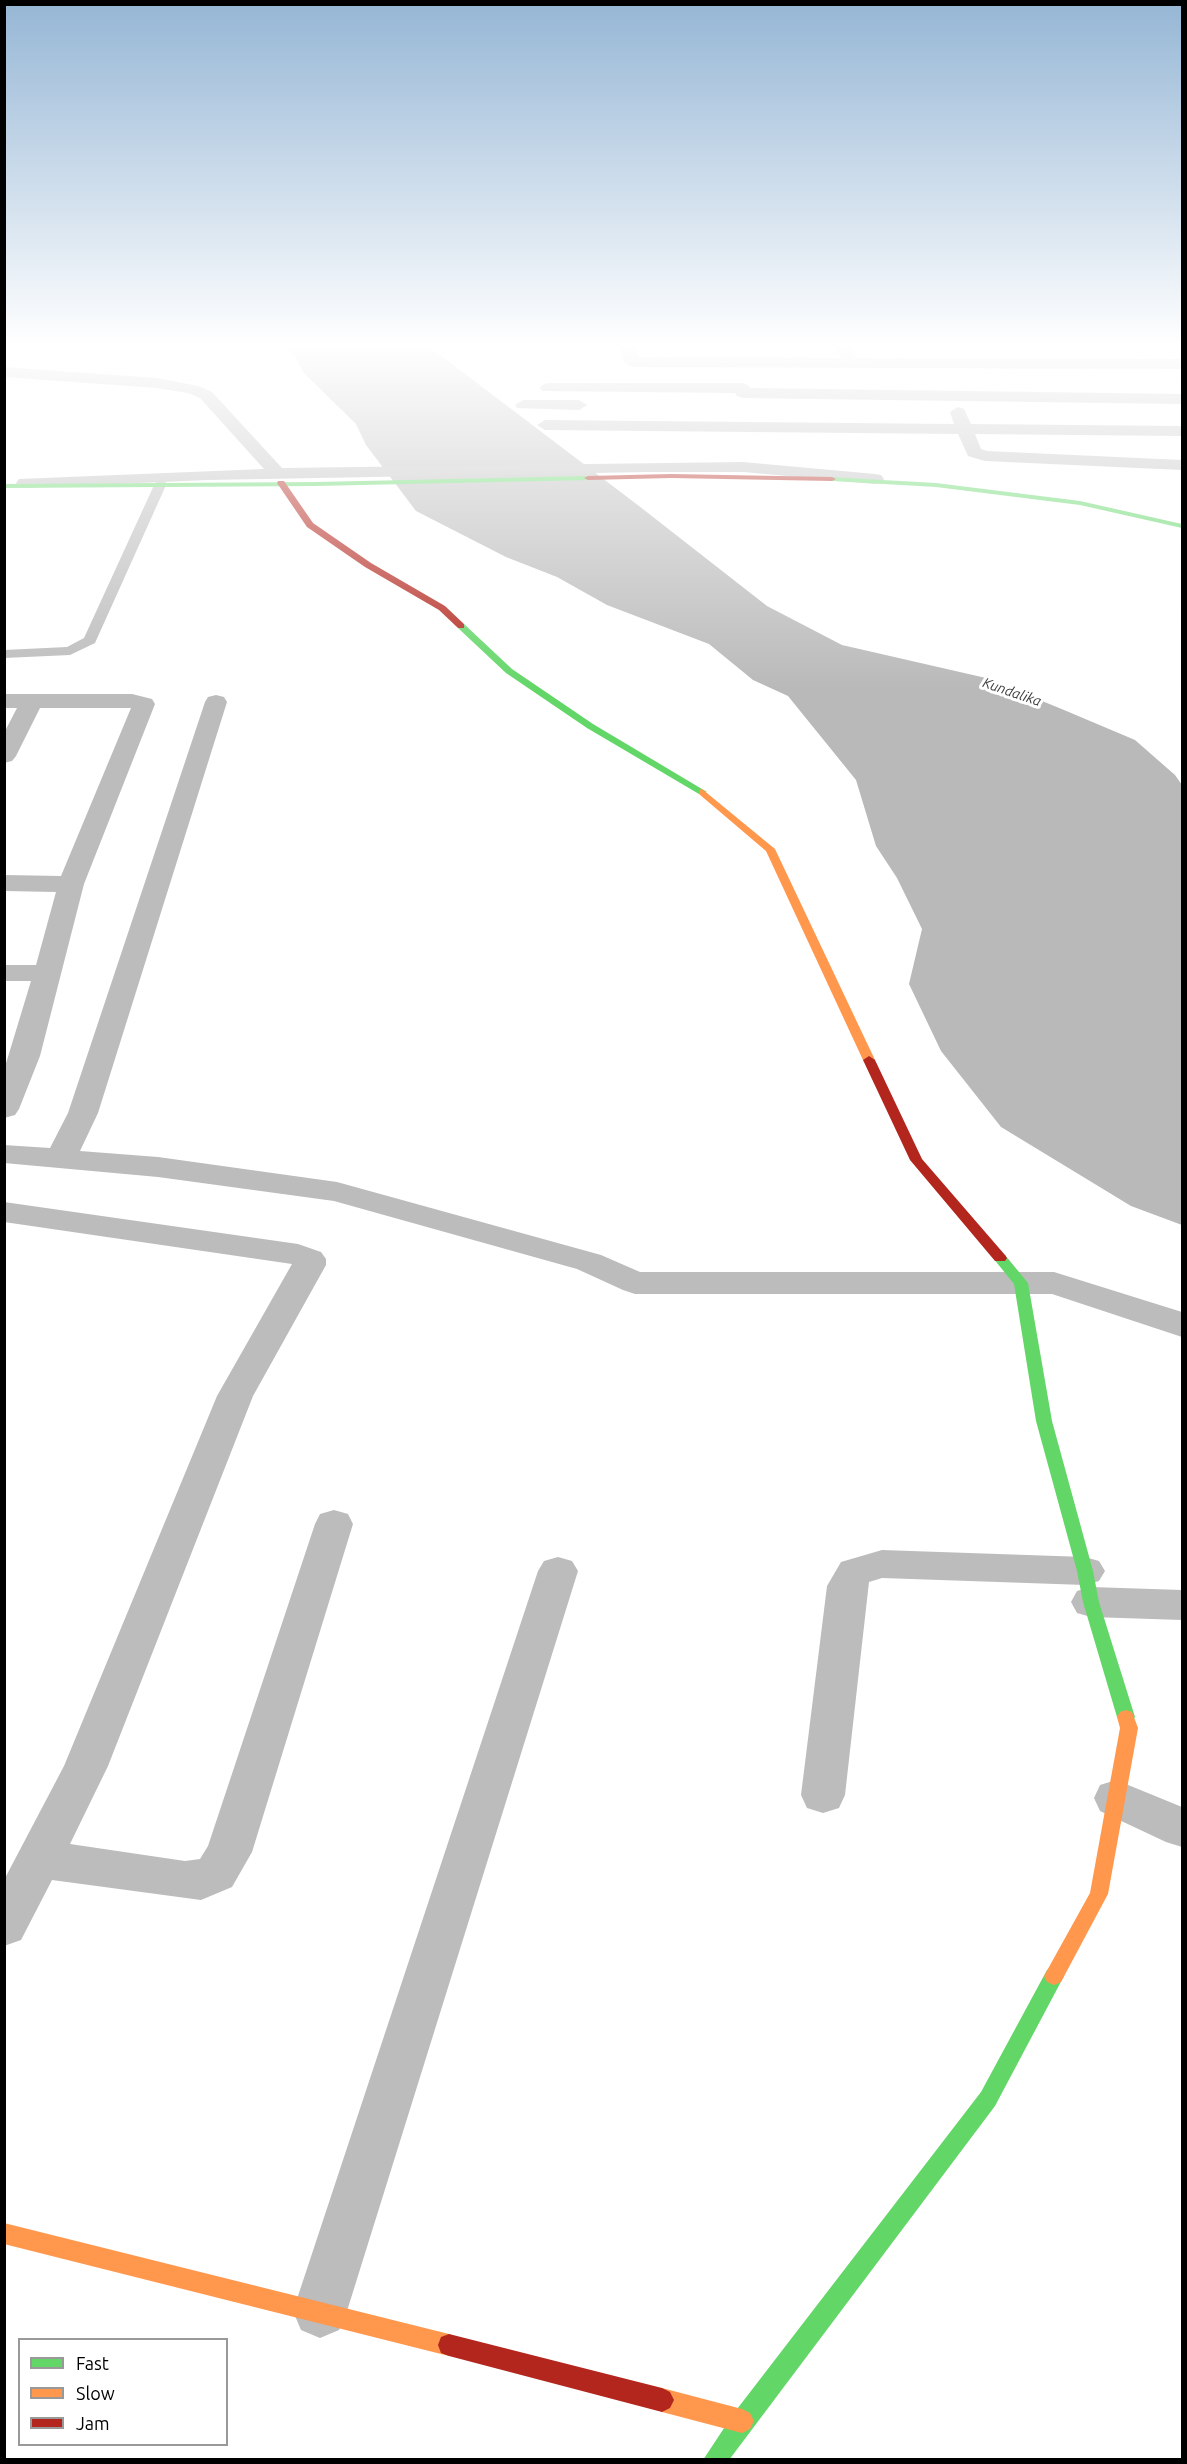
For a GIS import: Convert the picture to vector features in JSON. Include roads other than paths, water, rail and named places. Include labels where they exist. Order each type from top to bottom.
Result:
[{"type":"street","points":[[264,460],[280,478],[310,525],[368,565],[442,608],[518,677],[590,726],[707,795],[770,849],[916,1160],[1021,1283],[1044,1421],[1129,1728],[1099,1894],[988,2098],[742,2421],[716,2460]]},
{"type":"street","points":[[743,460],[743,467]]},
{"type":"street","points":[[1073,460],[1182,465]]},
{"type":"street","points":[[4,485],[161,483],[409,471],[743,467],[817,472],[1080,503],[1182,526]]},
{"type":"street","points":[[4,485],[136,477],[280,478],[316,484],[671,476],[797,477],[889,481]]},
{"type":"street","points":[[4,701],[132,700],[144,704],[71,884],[47,973],[15,1055],[4,1109]]},
{"type":"street","points":[[4,756],[32,701]]},
{"type":"street","points":[[60,1158],[83,1113],[216,702]]},
{"type":"street","points":[[4,883],[71,884]]},
{"type":"street","points":[[4,973],[47,973]]},
{"type":"street","points":[[4,1154],[158,1167],[337,1192],[589,1263],[635,1283],[1054,1283],[1172,1320],[1182,1326]]},
{"type":"street","points":[[4,1212],[298,1254],[309,1259],[308,1270],[235,1396],[86,1767],[4,1926]]},
{"type":"street","points":[[40,1859],[186,1880],[201,1881],[216,1873],[229,1852],[334,1524]]},
{"type":"street","points":[[823,1794],[847,1587],[849,1578],[855,1572],[882,1564],[1088,1586],[1182,1605]]},
{"type":"street","points":[[320,2311],[558,1570]]},
{"type":"street","points":[[1116,1798],[1182,1829]]},
{"type":"street","points":[[4,2233],[320,2311],[742,2421]]},
{"type":"lane","points":[[4,654],[70,651],[90,640],[161,483]]},
{"type":"water","name":"Kundalika","points":[[377,460],[578,460],[767,606],[842,645],[986,678],[1064,710],[1135,740],[1175,775],[1182,785],[1182,1225],[1131,1206],[1001,1127],[941,1051],[909,984],[922,929],[897,878],[876,846],[856,780],[788,696],[753,680],[709,644],[607,605],[557,577],[506,557],[416,511]]}]
